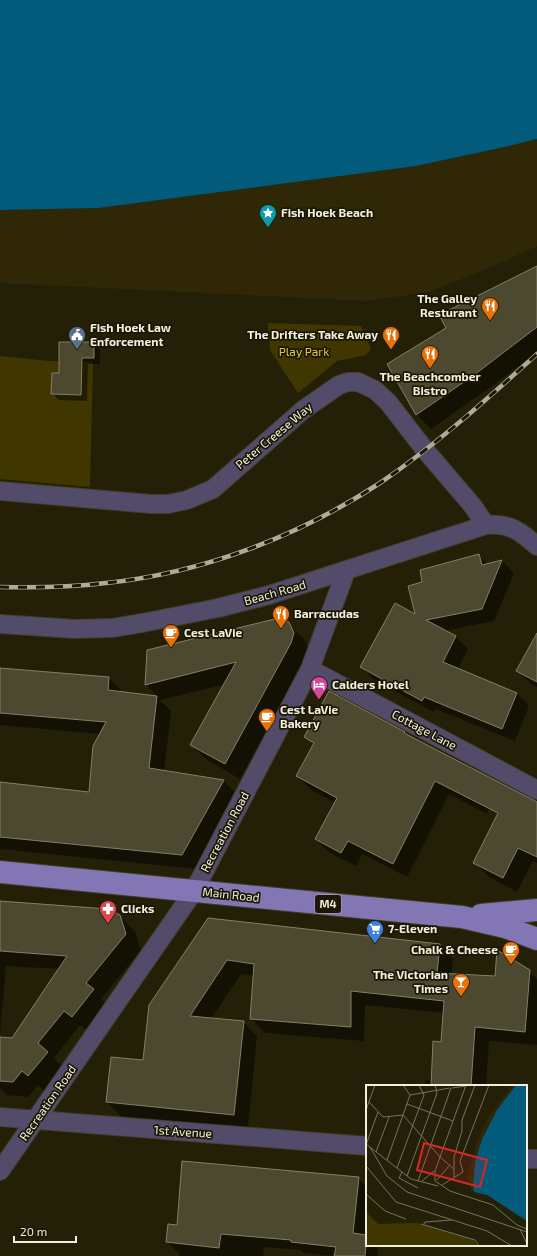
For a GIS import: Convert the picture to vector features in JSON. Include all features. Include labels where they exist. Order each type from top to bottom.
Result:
[{"type":"main road","name":"Main Road","points":[[0,872],[462,917],[505,927],[537,939]]},
{"type":"main road","name":"Main Road","points":[[462,917],[537,910]]},
{"type":"street","name":"Peter Creese Way","points":[[0,491],[146,504],[168,504],[187,500],[213,489],[303,410],[339,385],[348,382],[358,382],[375,390],[388,402],[421,445],[472,505],[486,525]]},
{"type":"street","name":"Beach Road","points":[[0,624],[93,629],[142,624],[218,608],[269,595],[486,525],[495,524],[509,526],[528,538],[537,546]]},
{"type":"street","name":"Recreation Road","points":[[0,1171],[194,891],[310,669],[346,571]]},
{"type":"street","name":"Cottage Lane","points":[[310,669],[537,790]]},
{"type":"street","name":"1st Avenue","points":[[0,1117],[366,1146]]},
{"type":"green space","name":"Play Park","points":[[268,323],[361,326],[371,349],[366,355],[337,361],[298,393],[270,350]]},
{"type":"green space","points":[[0,356],[49,361],[93,362],[90,487],[0,479]]},
{"type":"sand","name":"Fish Hoek Beach","points":[[537,139],[537,246],[492,267],[429,292],[368,301],[0,283],[0,210],[99,208],[416,166]]},
{"type":"water","points":[[0,0],[537,0],[537,139],[416,166],[99,208],[0,210]]},
{"type":"building","points":[[537,266],[537,327],[474,375],[416,415],[387,364],[446,328],[439,315]]},
{"type":"building","points":[[59,342],[94,342],[94,358],[82,358],[81,395],[51,394],[52,373],[59,373]]},
{"type":"building","points":[[479,554],[482,565],[502,560],[482,609],[426,620],[456,636],[443,662],[517,693],[502,729],[424,697],[422,701],[360,667],[395,603],[415,614],[408,586],[422,582],[420,570]]},
{"type":"building","points":[[279,618],[289,622],[294,633],[291,643],[225,764],[190,745],[236,662],[145,685],[147,650]]},
{"type":"building","points":[[537,633],[537,682],[516,671]]},
{"type":"building","points":[[0,668],[109,677],[108,690],[157,696],[149,768],[224,780],[182,855],[0,837],[0,782],[89,792],[93,746],[106,722],[0,713]]},
{"type":"building","points":[[329,691],[405,732],[404,733],[537,802],[537,857],[518,848],[503,878],[473,863],[498,813],[435,781],[393,864],[348,841],[341,853],[315,839],[337,798],[296,776],[314,743],[304,737]]},
{"type":"building","points":[[0,901],[108,909],[120,915],[126,934],[86,983],[94,989],[72,1017],[64,1011],[38,1043],[48,1052],[28,1076],[22,1071],[13,1082],[0,1081],[0,1037],[12,1038],[67,956],[0,951]]},
{"type":"building","points":[[208,918],[440,944],[437,973],[495,976],[497,950],[530,970],[525,1032],[475,1027],[471,1085],[431,1085],[433,1041],[441,1042],[444,1001],[351,991],[351,1027],[250,1019],[254,964],[227,960],[190,1016],[244,1021],[234,1115],[106,1102],[111,1057],[143,1060],[149,1005]]},
{"type":"building","points":[[182,1161],[359,1177],[353,1233],[366,1235],[365,1256],[334,1256],[336,1247],[291,1242],[291,1240],[221,1234],[219,1248],[166,1242],[168,1224],[177,1225]]},
{"type":"railway","points":[[0,587],[80,585],[142,578],[178,571],[214,561],[283,535],[317,520],[380,483],[461,421],[537,354]]},
{"type":"place","name":"Fish Hoek Beach","points":[[268,228]]},
{"type":"place","name":"The Galley Resturant","points":[[490,321]]},
{"type":"place","name":"Fish Hoek Law Enforcement","points":[[77,350]]},
{"type":"place","name":"The Drifters Take Away","points":[[391,350]]},
{"type":"place","name":"The Beachcomber Bistro","points":[[430,369]]},
{"type":"place","name":"Barracudas","points":[[281,629]]},
{"type":"place","name":"Cest LaVie","points":[[171,648]]},
{"type":"place","name":"Calders Hotel","points":[[319,700]]},
{"type":"place","name":"Cest LaVie Bakery","points":[[267,732]]},
{"type":"place","name":"Clicks","points":[[108,924]]},
{"type":"place","name":"7-Eleven","points":[[375,944]]},
{"type":"place","name":"Chalk & Cheese","points":[[511,965]]},
{"type":"place","name":"The Victorian Times","points":[[461,997]]}]
